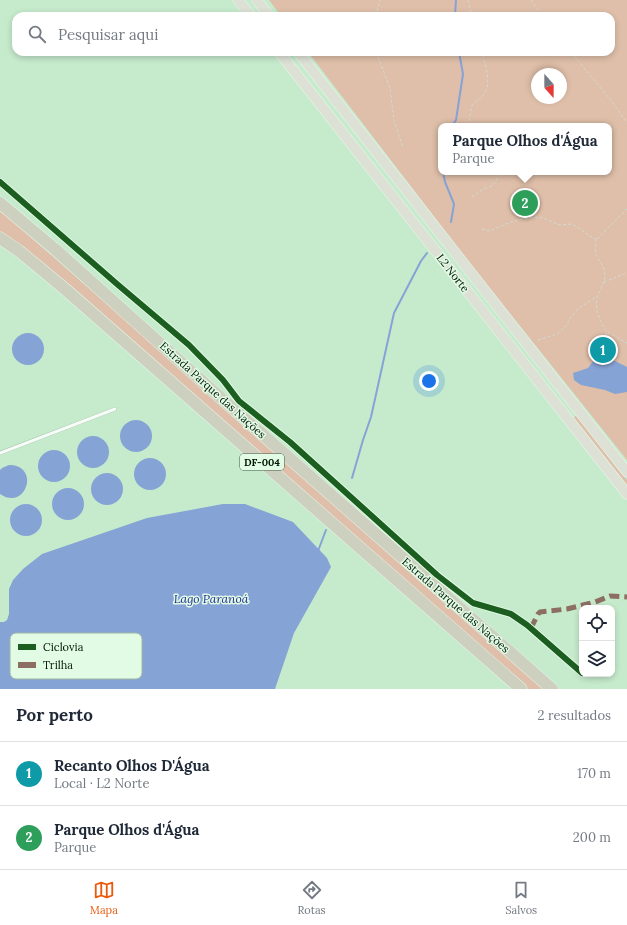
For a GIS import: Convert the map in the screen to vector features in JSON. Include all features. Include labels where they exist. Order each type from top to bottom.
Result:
[{"type":"highway","name":"Estrada Parque das Nações","points":[[0,202],[552,689]]},
{"type":"highway","name":"Estrada Parque das Nações","points":[[0,238],[19,251],[66,290],[521,689]]},
{"type":"main road","points":[[238,0],[248,12]]},
{"type":"main road","points":[[257,0],[266,12]]},
{"type":"main road","name":"L2 Norte","points":[[282,56],[627,494]]},
{"type":"main road","name":"L2 Norte","points":[[301,56],[627,472]]},
{"type":"main road","points":[[565,416],[576,408]]},
{"type":"lane","points":[[0,453],[115,409]]},
{"type":"path","points":[[377,12],[380,0]]},
{"type":"path","points":[[468,0],[471,12]]},
{"type":"path","points":[[531,0],[540,12]]},
{"type":"path","points":[[378,56],[390,88],[394,121],[403,148]]},
{"type":"path","points":[[469,123],[472,104],[486,93],[488,79],[483,56]]},
{"type":"path","points":[[574,56],[613,103],[627,123]]},
{"type":"path","points":[[472,197],[483,189],[492,186],[499,175]]},
{"type":"path","points":[[627,209],[596,239],[596,254],[605,273],[604,282],[597,296],[596,305],[602,325],[607,332],[627,343]]},
{"type":"path","points":[[482,229],[490,231],[502,225],[529,218],[543,218],[560,225],[571,224],[582,230],[590,238],[596,239]]},
{"type":"path","points":[[604,282],[627,273]]},
{"type":"path","points":[[538,340],[557,334],[566,326],[571,317],[579,308],[597,296]]},
{"type":"path","points":[[604,356],[606,345],[605,338],[607,332]]},
{"type":"shaded area","points":[[269,0],[627,0],[627,460],[468,261],[311,56],[615,56],[615,12],[278,12]]},
{"type":"shaded area","points":[[0,210],[544,689],[528,689],[76,290],[35,256],[0,233]]},
{"type":"shaded area","points":[[575,416],[578,417],[627,480],[627,485],[574,418]]},
{"type":"water","points":[[25,333],[31,333],[40,337],[44,349],[40,361],[31,365],[25,365],[16,361],[12,352],[12,346],[16,337]]},
{"type":"water","points":[[603,357],[627,367],[627,392],[615,394],[605,390],[581,385],[574,380],[573,373],[588,368],[594,360]]},
{"type":"water","points":[[133,420],[139,420],[148,424],[152,436],[148,448],[139,452],[133,452],[124,448],[120,439],[120,433],[124,424]]},
{"type":"water","points":[[90,436],[96,436],[105,440],[109,452],[105,464],[96,468],[90,468],[81,464],[77,455],[77,449],[81,440]]},
{"type":"water","points":[[51,450],[57,450],[66,454],[70,466],[66,478],[57,482],[51,482],[42,478],[38,469],[38,463],[42,454]]},
{"type":"water","points":[[147,458],[153,458],[162,462],[166,474],[162,486],[153,490],[147,490],[138,486],[134,477],[134,471],[138,462]]},
{"type":"water","points":[[9,465],[19,467],[25,472],[27,479],[23,493],[17,497],[9,498],[0,494],[0,470]]},
{"type":"water","points":[[104,473],[110,473],[119,477],[123,489],[119,501],[110,505],[104,505],[95,501],[91,492],[91,486],[95,477]]},
{"type":"water","points":[[65,488],[71,488],[80,492],[84,504],[80,516],[71,520],[65,520],[56,516],[52,507],[52,501],[56,492]]},
{"type":"water","points":[[23,504],[29,504],[38,508],[42,520],[38,532],[29,536],[23,536],[14,532],[10,523],[10,517],[14,508]]},
{"type":"water","name":"Lago Paranoá","points":[[223,504],[245,504],[293,522],[327,558],[331,567],[294,633],[275,689],[0,689],[0,622],[7,620],[9,614],[9,589],[13,580],[23,569],[42,554],[147,518]]},
{"type":"waterway","points":[[455,12],[456,0]]},
{"type":"waterway","points":[[454,123],[456,120],[463,74],[460,56]]},
{"type":"waterway","points":[[444,175],[454,204],[451,222]]},
{"type":"waterway","points":[[352,478],[371,417],[394,313],[421,261],[427,253]]},
{"type":"waterway","points":[[318,551],[326,530]]},
{"type":"marked path","points":[[531,628],[540,612],[567,609],[595,602],[610,596],[627,597]]},
{"type":"cycle path","points":[[0,182],[189,345],[223,380],[239,401],[290,442],[437,575],[473,603],[511,614],[527,625],[579,670]]},
{"type":"place","name":"Parque Olhos d'Água","points":[[525,203]]},
{"type":"place","name":"Recanto Olhos D'Água","points":[[603,350]]}]
